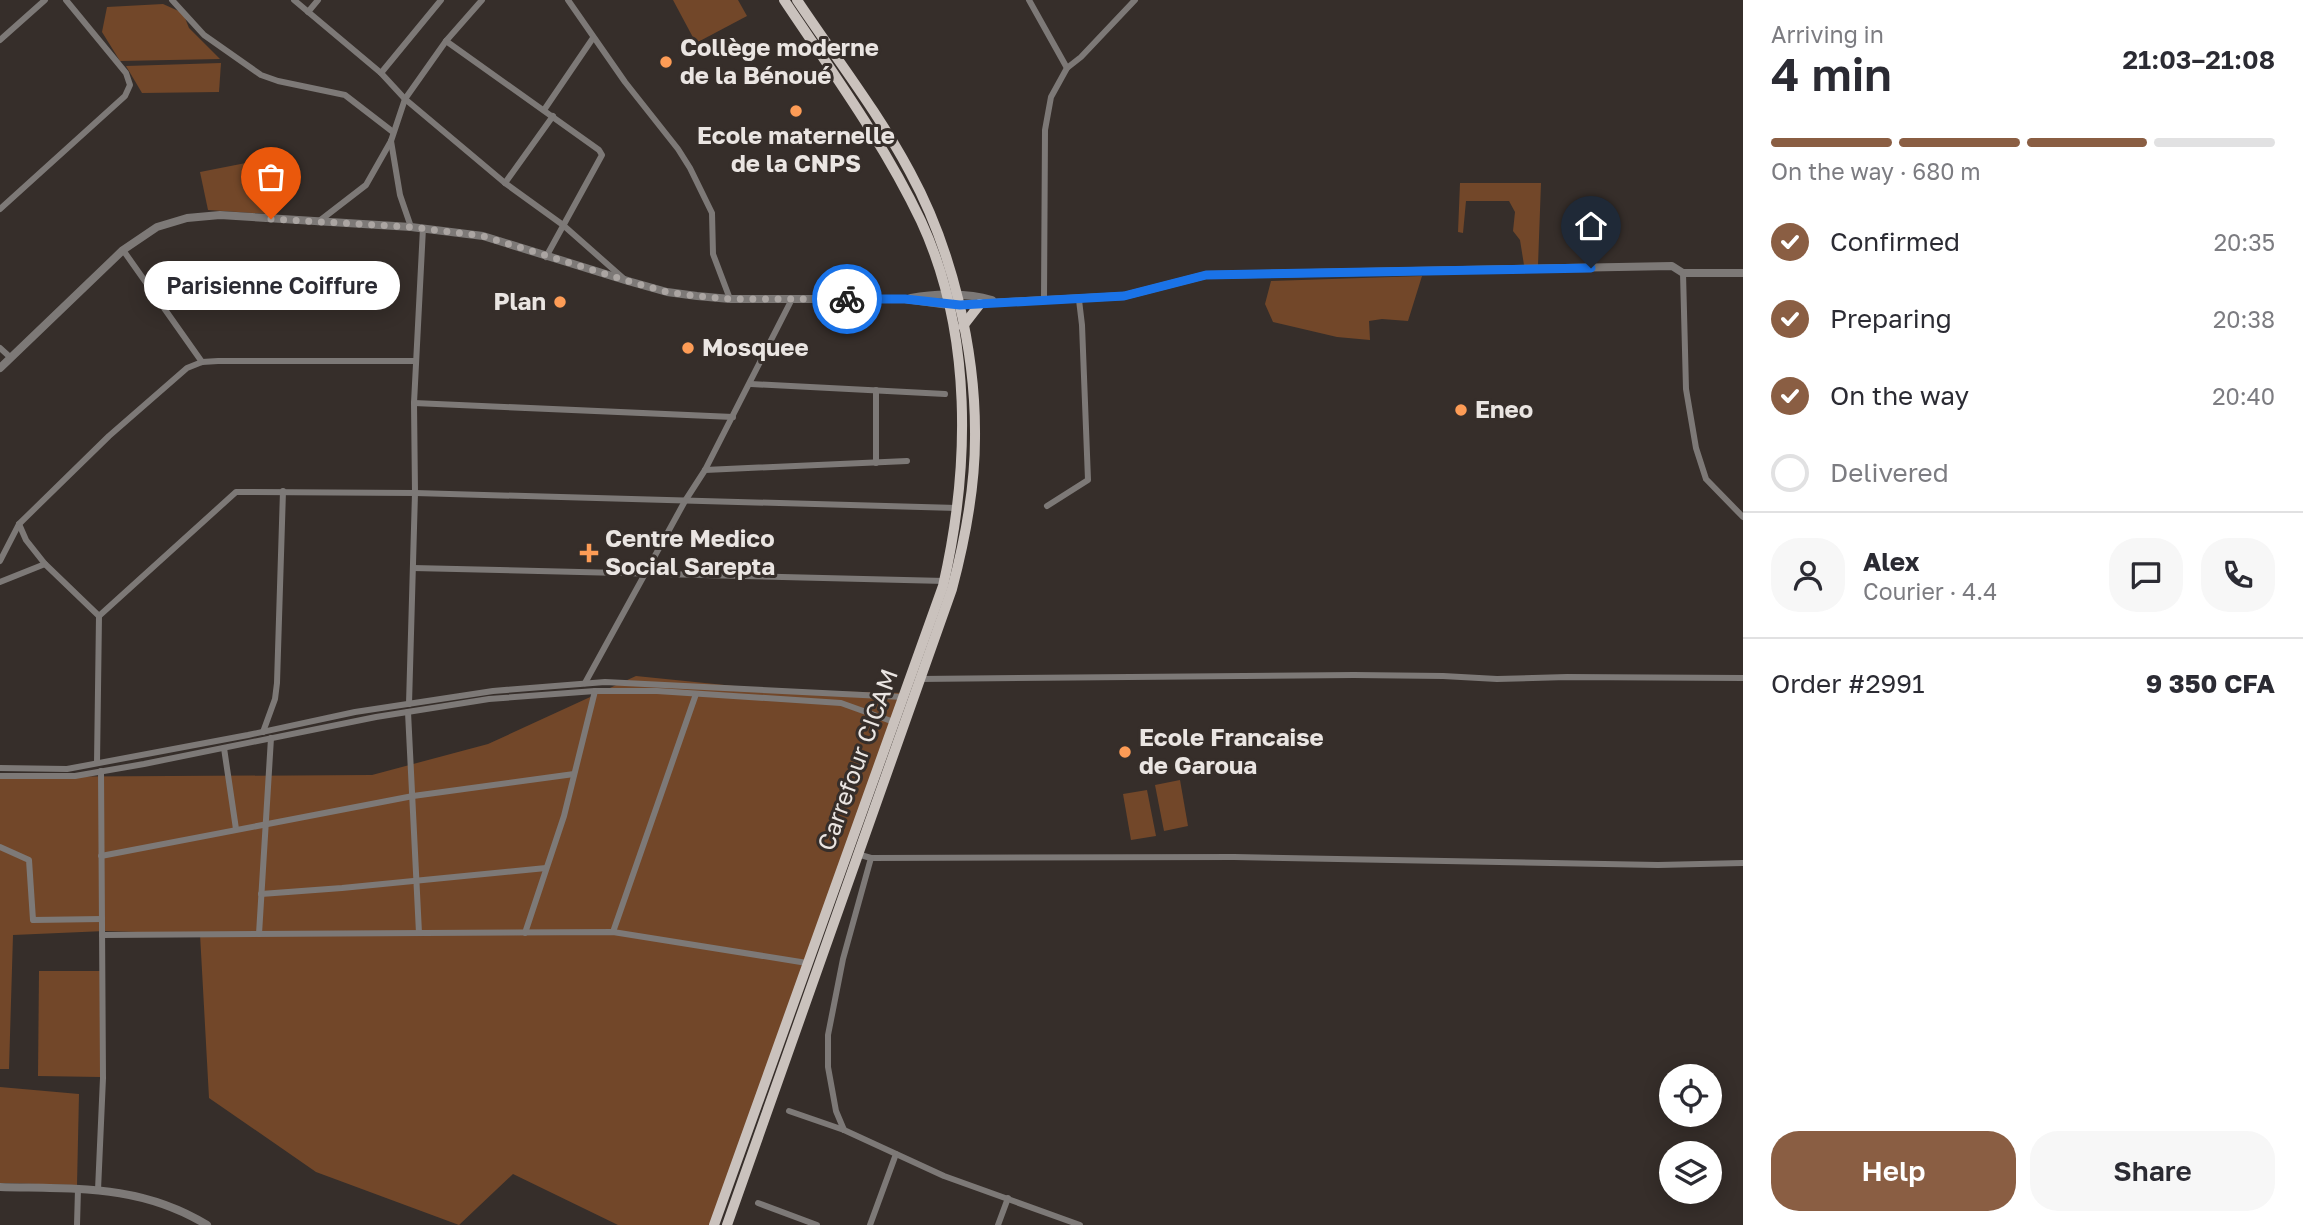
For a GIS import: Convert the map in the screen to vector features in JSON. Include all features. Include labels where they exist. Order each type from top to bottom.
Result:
[{"type":"main road","points":[[727,1225],[952,589],[968,519],[975,438],[971,375],[963,326],[922,224],[879,143],[784,0]]},
{"type":"main road","points":[[797,0],[911,173],[935,224],[953,301]]},
{"type":"main road","name":"Carrefour CICAM","points":[[714,1225],[944,581],[954,536],[963,434],[953,301]]},
{"type":"main road","points":[[963,326],[980,304]]},
{"type":"street","points":[[0,40],[45,0]]},
{"type":"street","points":[[0,209],[125,96],[130,85],[126,73],[66,0]]},
{"type":"street","points":[[173,0],[204,35],[261,75],[345,95],[393,132]]},
{"type":"street","points":[[294,0],[381,73],[405,99],[505,183],[563,225],[628,281]]},
{"type":"street","points":[[308,12],[318,0]]},
{"type":"street","points":[[381,73],[441,0]]},
{"type":"street","points":[[318,222],[366,185],[391,141],[405,99],[446,41],[482,0]]},
{"type":"street","points":[[568,0],[690,168],[712,213],[713,254],[730,299]]},
{"type":"street","points":[[1029,0],[1067,68]]},
{"type":"street","points":[[1044,299],[1045,130],[1051,97],[1067,68],[1081,57],[1135,0]]},
{"type":"street","points":[[544,110],[593,38]]},
{"type":"street","points":[[446,41],[553,116],[602,155],[546,257]]},
{"type":"street","points":[[505,183],[553,116]]},
{"type":"street","points":[[391,141],[400,195],[411,227]]},
{"type":"street","points":[[0,368],[122,250],[157,227],[187,218],[220,215],[411,227],[483,236],[667,292],[730,299],[905,299],[925,295],[980,304],[1044,299],[1079,300],[1132,294],[1206,275],[1672,266],[1683,273],[1743,273]]},
{"type":"street","points":[[419,933],[409,708],[414,568],[415,361],[423,228]]},
{"type":"street","points":[[122,250],[202,362]]},
{"type":"street","points":[[1683,273],[1686,389],[1696,448],[1706,479],[1743,517]]},
{"type":"street","points":[[953,301],[975,296],[998,302]]},
{"type":"street","points":[[584,683],[705,470],[792,299]]},
{"type":"street","points":[[1047,506],[1088,480],[1079,300]]},
{"type":"street","points":[[0,348],[11,358]]},
{"type":"street","points":[[0,561],[19,524],[109,436],[187,368],[202,362],[415,361]]},
{"type":"street","points":[[751,384],[945,394]]},
{"type":"street","points":[[876,390],[876,463]]},
{"type":"street","points":[[414,403],[733,417]]},
{"type":"street","points":[[705,470],[907,461]]},
{"type":"street","points":[[262,732],[275,699],[278,683],[283,491]]},
{"type":"street","points":[[99,616],[236,492],[415,493],[957,508]]},
{"type":"street","points":[[19,524],[26,540],[46,564],[99,616],[97,763]]},
{"type":"street","points":[[0,582],[46,564]]},
{"type":"street","points":[[414,568],[944,581]]},
{"type":"street","points":[[919,679],[1354,676],[1497,679],[1743,678]]},
{"type":"street","points":[[0,776],[75,776],[224,748],[493,691],[605,682],[903,696]]},
{"type":"street","points":[[525,933],[564,816],[595,691]]},
{"type":"street","points":[[0,768],[67,769],[355,712],[595,691],[841,703],[894,722]]},
{"type":"street","points":[[613,932],[695,694]]},
{"type":"street","points":[[259,934],[271,738]]},
{"type":"street","points":[[224,748],[236,829]]},
{"type":"street","points":[[98,1190],[103,1078],[101,771]]},
{"type":"street","points":[[101,856],[412,796],[574,774]]},
{"type":"street","points":[[0,847],[29,860],[33,920],[102,919]]},
{"type":"street","points":[[857,854],[871,858],[1234,857],[1658,865],[1743,863]]},
{"type":"street","points":[[844,1130],[836,1111],[828,1067],[828,1035],[843,959],[871,858]]},
{"type":"street","points":[[261,894],[546,868]]},
{"type":"street","points":[[102,935],[613,932],[807,963]]},
{"type":"street","points":[[789,1111],[844,1130],[944,1176],[1080,1225]]},
{"type":"street","points":[[870,1225],[896,1154]]},
{"type":"street","points":[[0,1187],[98,1190],[152,1199],[186,1212],[207,1225]]},
{"type":"street","points":[[77,1225],[78,1189]]},
{"type":"street","points":[[998,1225],[1008,1198]]},
{"type":"street","points":[[758,1203],[817,1225]]},
{"type":"shaded area","points":[[673,0],[738,0],[747,16],[696,43]]},
{"type":"shaded area","points":[[163,4],[183,13],[189,28],[220,59],[120,61],[102,32],[107,7]]},
{"type":"shaded area","points":[[221,63],[219,92],[142,93],[126,66]]},
{"type":"shaded area","points":[[271,158],[268,214],[208,210],[200,172]]},
{"type":"shaded area","points":[[1460,183],[1541,183],[1538,265],[1524,265],[1520,240],[1513,231],[1515,212],[1509,201],[1466,201],[1463,233],[1458,232]]},
{"type":"shaded area","points":[[1422,276],[1408,321],[1369,321],[1370,340],[1337,337],[1273,322],[1265,304],[1271,281]]},
{"type":"shaded area","points":[[636,676],[775,690],[907,693],[717,1225],[618,1225],[513,1174],[459,1225],[316,1172],[209,1098],[200,934],[105,931],[13,935],[9,1069],[0,1069],[0,777],[372,775],[488,744]]},
{"type":"shaded area","points":[[1180,780],[1188,826],[1164,831],[1155,785]]},
{"type":"shaded area","points":[[1147,790],[1156,836],[1131,840],[1123,794]]},
{"type":"shaded area","points":[[39,971],[101,971],[100,1077],[38,1076]]},
{"type":"shaded area","points":[[0,1087],[79,1094],[77,1185],[0,1183]]},
{"type":"way so far","points":[[271,219],[411,227],[483,236],[667,292],[730,299],[847,299]]},
{"type":"place","name":"Collège moderne de la Bénoué","points":[[666,62]]},
{"type":"place","name":"Ecole maternelle de la CNPS","points":[[796,111]]},
{"type":"place","name":"Parisienne Coiffure","points":[[271,219]]},
{"type":"place","name":"Plan","points":[[560,302]]},
{"type":"place","name":"Mosquee","points":[[688,348]]},
{"type":"place","name":"Eneo","points":[[1461,410]]},
{"type":"place","name":"Centre Medico Social Sarepta","points":[[589,553]]},
{"type":"place","name":"Ecole Francaise de Garoua","points":[[1125,752]]},
{"type":"route","points":[[847,299],[905,299],[949,306],[1124,296],[1206,275],[1591,268]]}]
